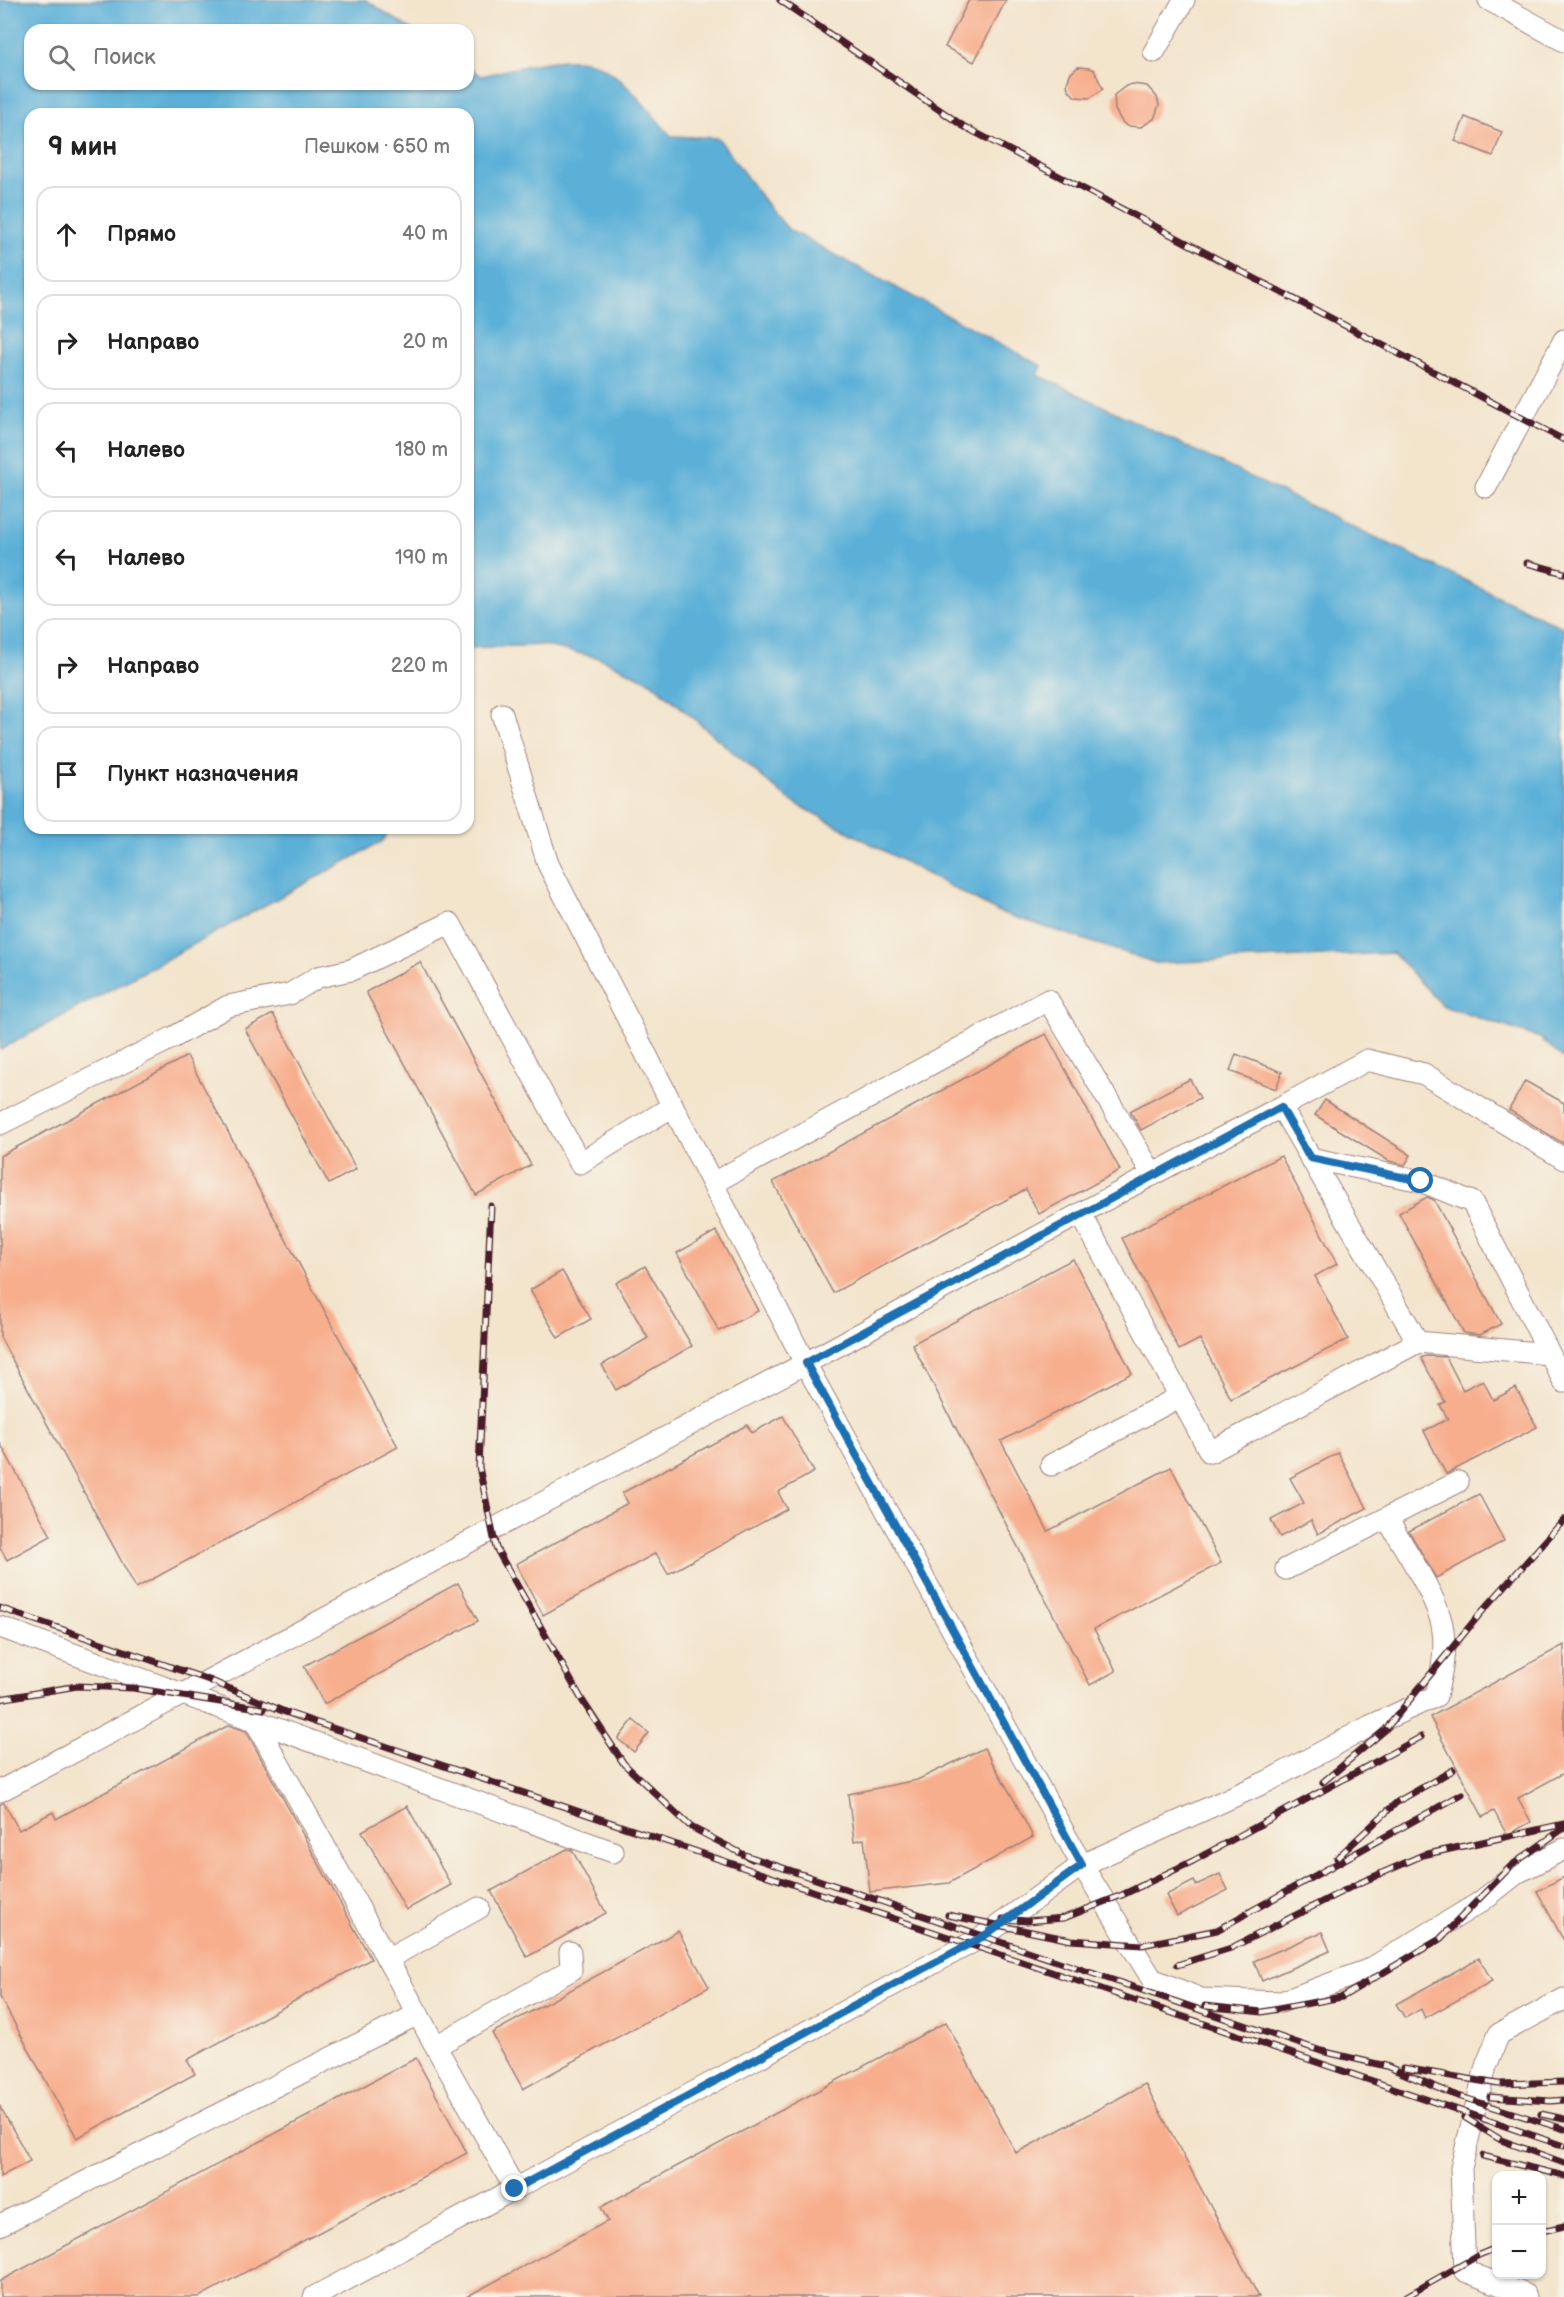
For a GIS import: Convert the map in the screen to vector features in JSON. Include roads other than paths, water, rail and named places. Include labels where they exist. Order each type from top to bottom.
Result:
[{"type":"street","points":[[1154,52],[1184,0]]},
{"type":"street","points":[[1489,0],[1564,41]]},
{"type":"street","points":[[1486,487],[1564,340]]},
{"type":"street","points":[[502,714],[548,864],[806,1363],[1082,1865],[1152,1979],[1201,2000],[1281,2002],[1370,1969],[1479,1903],[1517,1873],[1564,1849]]},
{"type":"street","points":[[0,1124],[174,1036],[228,1006],[290,994],[318,977],[351,970],[450,923],[580,1163],[673,1106]]},
{"type":"street","points":[[713,1183],[1048,1000],[1153,1175]]},
{"type":"street","points":[[0,1791],[806,1363],[1367,1060],[1424,1074],[1564,1159]]},
{"type":"street","points":[[1281,1107],[1418,1342]]},
{"type":"street","points":[[1310,1158],[1421,1181],[1472,1202],[1564,1382]]},
{"type":"street","points":[[1081,1215],[1209,1452],[1418,1342],[1550,1354]]},
{"type":"street","points":[[1051,1465],[1179,1397]]},
{"type":"street","points":[[1286,1569],[1458,1482]]},
{"type":"street","points":[[314,2297],[984,1936],[1082,1865],[1268,1781],[1370,1726],[1436,1696],[1443,1666],[1441,1622],[1436,1604],[1387,1518]]},
{"type":"street","points":[[0,1628],[613,1852]]},
{"type":"street","points":[[255,1721],[515,2189]]},
{"type":"street","points":[[387,1959],[479,1908]]},
{"type":"street","points":[[436,2046],[571,1970],[570,1952]]},
{"type":"street","points":[[1523,2296],[1465,2271],[1461,2168],[1486,2066],[1499,2034],[1563,2003]]},
{"type":"street","points":[[0,2225],[418,2014]]},
{"type":"water","points":[[0,0],[366,0],[403,24],[24,24],[24,90],[474,90],[474,71],[481,76],[541,63],[573,60],[598,65],[619,79],[638,97],[671,136],[718,138],[768,206],[789,230],[1042,366],[1038,375],[1564,628],[1564,1059],[1540,1038],[1443,1006],[1393,953],[1156,963],[996,911],[789,800],[651,682],[600,658],[542,645],[474,648],[474,108],[24,108],[24,834],[387,834],[383,841],[0,1050]]},
{"type":"railway","points":[[780,0],[963,126],[1564,440]]},
{"type":"railway","points":[[1527,563],[1564,573]]},
{"type":"railway","points":[[491,1206],[479,1467],[496,1548],[582,1700],[624,1764],[691,1827],[752,1859]]},
{"type":"railway","points":[[1323,1782],[1385,1730],[1479,1615],[1564,1520]]},
{"type":"railway","points":[[0,1608],[209,1680],[285,1712],[1564,2146]]},
{"type":"railway","points":[[0,1699],[77,1686],[133,1688],[264,1709]]},
{"type":"railway","points":[[1003,1919],[1027,1921],[1064,1918],[1122,1895],[1193,1861],[1421,1737]]},
{"type":"railway","points":[[1337,1858],[1397,1802],[1453,1770]]},
{"type":"railway","points":[[948,1915],[1071,1940],[1142,1945],[1217,1930],[1462,1794]]},
{"type":"railway","points":[[1177,1965],[1231,1948],[1355,1885],[1423,1855],[1564,1824]]},
{"type":"railway","points":[[1205,2006],[1262,2012],[1342,1997],[1440,1939],[1512,1865],[1564,1828]]},
{"type":"railway","points":[[745,1855],[1321,2051],[1386,2066],[1455,2095],[1564,2129]]},
{"type":"railway","points":[[1404,2068],[1498,2084],[1564,2082]]},
{"type":"railway","points":[[1490,2097],[1564,2100]]},
{"type":"railway","points":[[1541,2114],[1564,2119]]},
{"type":"railway","points":[[1464,2117],[1501,2140],[1564,2163]]},
{"type":"railway","points":[[1483,2156],[1564,2176]]},
{"type":"railway","points":[[1546,2230],[1564,2226]]},
{"type":"railway","points":[[1405,2297],[1492,2250]]}]
